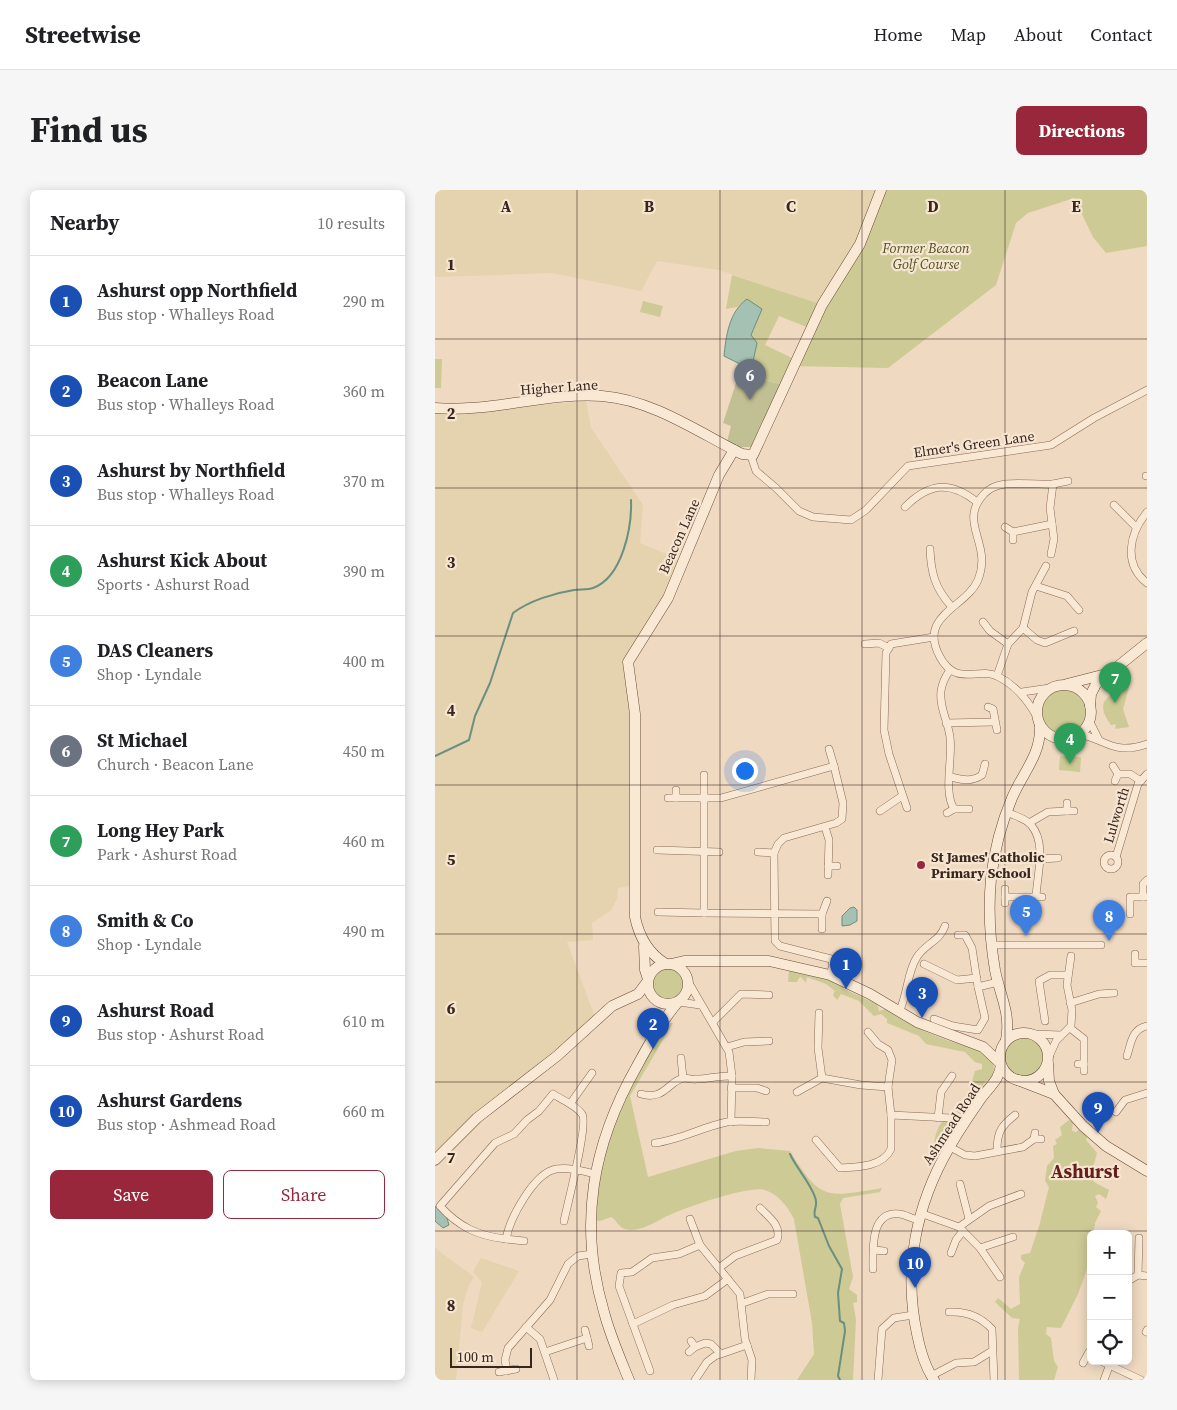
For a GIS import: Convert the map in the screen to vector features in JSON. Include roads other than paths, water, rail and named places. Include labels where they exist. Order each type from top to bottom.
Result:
[{"type":"street","points":[[734,450],[751,456],[757,449],[792,366],[822,305],[860,244],[881,190]]},
{"type":"street","name":"Elmer's Green Lane","points":[[751,456],[756,471],[799,512],[813,517],[851,520],[866,510],[908,466],[1051,445],[1093,418],[1147,390]]},
{"type":"street","name":"Higher Lane","points":[[435,408],[462,410],[583,396],[616,398],[675,418],[734,450]]},
{"type":"street","name":"Beacon Lane","points":[[669,964],[652,954],[635,918],[635,714],[629,662],[666,602],[719,475],[734,450]]},
{"type":"street","points":[[1061,739],[1049,735],[1021,692],[997,676],[968,674],[950,670],[940,657],[934,636],[939,620],[951,606],[969,593],[980,574],[982,551],[973,519],[973,510],[985,492],[1003,484],[1031,486],[1068,481]]},
{"type":"street","points":[[1051,554],[1054,539],[1050,508],[1053,484]]},
{"type":"street","points":[[905,507],[916,496],[927,489],[941,487],[964,491],[977,502]]},
{"type":"street","points":[[1114,505],[1137,527]]},
{"type":"street","points":[[1147,512],[1133,536],[1130,552],[1139,577],[1147,584]]},
{"type":"street","points":[[1005,526],[1013,536],[1052,524]]},
{"type":"street","points":[[930,549],[930,569],[934,584],[951,606]]},
{"type":"street","points":[[997,676],[1008,644],[1023,628],[1032,592],[1045,566]]},
{"type":"street","points":[[1036,586],[1067,596],[1079,610]]},
{"type":"street","points":[[1073,603],[1080,598]]},
{"type":"street","points":[[983,622],[990,632],[1008,644]]},
{"type":"street","points":[[1023,628],[1037,640],[1045,643],[1074,632]]},
{"type":"street","points":[[907,808],[889,754],[884,730],[886,653],[891,644],[934,636]]},
{"type":"street","points":[[865,644],[879,643],[889,648]]},
{"type":"street","points":[[1080,734],[1089,720],[1091,694],[1096,684],[1106,674],[1147,643]]},
{"type":"street","points":[[950,670],[944,678],[941,704],[950,736],[951,777],[949,792],[950,802],[954,809]]},
{"type":"street","points":[[1021,692],[1066,685],[1106,674]]},
{"type":"street","points":[[1066,685],[1081,691],[1090,706]]},
{"type":"street","points":[[1005,1041],[1008,1015],[998,982],[991,945],[992,870],[1007,812],[1035,756],[1040,699],[1050,688]]},
{"type":"street","points":[[988,707],[993,709],[997,730]]},
{"type":"street","points":[[1089,720],[1099,740]]},
{"type":"street","points":[[946,723],[994,722]]},
{"type":"street","points":[[1035,756],[1061,739],[1080,734],[1099,740],[1117,749],[1147,744]]},
{"type":"street","points":[[829,749],[843,798],[843,811],[839,822],[784,838],[778,844],[774,852],[773,913],[776,943],[831,959],[833,965],[830,975]]},
{"type":"street","points":[[951,777],[964,780],[975,779],[982,775],[985,764]]},
{"type":"street","points":[[668,798],[676,794],[704,798],[721,798],[834,766]]},
{"type":"street","name":"Lulworth","points":[[1113,766],[1116,777],[1130,774],[1145,778]]},
{"type":"street","points":[[776,773],[779,782]]},
{"type":"street","points":[[704,775],[704,913]]},
{"type":"street","name":"Lulworth","points":[[1116,857],[1137,784],[1145,778]]},
{"type":"street","points":[[880,811],[902,796]]},
{"type":"street","points":[[1029,823],[1048,812],[1070,811],[1067,802]]},
{"type":"street","points":[[947,813],[954,809],[969,809]]},
{"type":"street","points":[[1005,896],[1039,897],[1039,839],[1029,823],[1007,812]]},
{"type":"street","points":[[825,827],[829,840],[828,875]]},
{"type":"street","points":[[657,851],[719,852]]},
{"type":"street","points":[[758,852],[774,852]]},
{"type":"street","points":[[1039,858],[1058,858]]},
{"type":"street","points":[[828,866],[837,866]]},
{"type":"street","points":[[1130,914],[1130,896],[1145,897],[1143,884],[1147,880]]},
{"type":"street","points":[[822,930],[822,914],[827,900]]},
{"type":"street","points":[[658,912],[668,916],[704,913],[822,914]]},
{"type":"street","points":[[890,1006],[906,998],[915,959],[941,935],[945,926]]},
{"type":"street","points":[[934,1018],[953,1026],[978,1030],[985,1018],[971,944],[965,935],[958,934]]},
{"type":"street","points":[[927,936],[931,944]]},
{"type":"street","name":"Beacon Lane","points":[[644,940],[647,980]]},
{"type":"street","points":[[991,945],[1101,945]]},
{"type":"street","points":[[1135,954],[1135,963],[1147,963]]},
{"type":"street","points":[[1017,1080],[1033,1079],[1040,1075],[1056,1041],[1070,1028],[1072,1019],[1068,975],[1071,956]]},
{"type":"street","points":[[629,1380],[604,1312],[592,1254],[591,1215],[595,1174],[602,1142],[616,1107],[660,1025],[686,994],[693,970],[705,961]]},
{"type":"street","points":[[435,1160],[477,1118],[557,1056],[612,1006],[633,997],[655,968],[669,964],[705,961],[769,961],[830,975],[949,1036],[983,1047],[1001,1064]]},
{"type":"street","points":[[669,964],[683,970],[700,1005],[713,1022],[727,1047],[732,1076],[731,1122]]},
{"type":"street","points":[[925,964],[957,980],[977,978]]},
{"type":"street","points":[[1033,974],[1040,979]]},
{"type":"street","points":[[1040,979],[1050,974],[1068,975]]},
{"type":"street","points":[[1040,979],[1041,1004],[1045,1021]]},
{"type":"street","points":[[647,980],[650,995],[655,1000],[661,1013],[660,1025]]},
{"type":"street","points":[[978,987],[998,982]]},
{"type":"street","points":[[713,1022],[725,1013],[738,996],[744,994],[769,995]]},
{"type":"street","points":[[1070,1003],[1109,995]]},
{"type":"street","points":[[633,997],[655,1000],[667,1005],[678,1002],[700,1005]]},
{"type":"street","points":[[819,1013],[818,1048],[822,1078]]},
{"type":"street","points":[[1008,1015],[1018,1026],[1045,1044],[1049,1081],[1054,1094],[1083,1126],[1107,1146],[1147,1171]]},
{"type":"street","points":[[1127,1056],[1133,1035],[1137,1029],[1147,1026]]},
{"type":"street","points":[[1070,1028],[1084,1039],[1082,1066]]},
{"type":"street","points":[[816,1140],[840,1168],[879,1162],[886,1157],[891,1149],[891,1115],[887,1087],[892,1060],[891,1055],[877,1044],[868,1032]]},
{"type":"street","points":[[1054,1094],[1017,1080],[1004,1071],[1001,1064],[1001,1048],[1012,1035],[1031,1033],[1050,1037],[1061,1035]]},
{"type":"street","points":[[727,1047],[744,1042],[769,1041]]},
{"type":"street","points":[[983,1047],[1005,1041]]},
{"type":"street","points":[[681,1058],[683,1078]]},
{"type":"street","name":"Ashmead Road","points":[[933,1378],[919,1344],[913,1315],[912,1251],[919,1217],[936,1172],[982,1097],[993,1086],[999,1076],[1001,1064]]},
{"type":"street","points":[[570,1104],[592,1073]]},
{"type":"street","points":[[641,1094],[651,1096],[657,1094],[683,1078],[698,1079],[714,1076],[732,1076]]},
{"type":"street","points":[[938,1118],[941,1092],[951,1076]]},
{"type":"street","points":[[797,1092],[822,1078],[861,1085],[887,1087]]},
{"type":"street","name":"Ashmead Road","points":[[993,1086],[1017,1080]]},
{"type":"street","points":[[731,1088],[757,1088],[767,1092]]},
{"type":"street","points":[[1116,1112],[1125,1100],[1147,1092]]},
{"type":"street","points":[[525,1241],[475,1234],[458,1224],[440,1206],[495,1143],[514,1134],[527,1120],[539,1111],[553,1094],[583,1114],[585,1120],[564,1221]]},
{"type":"street","points":[[891,1115],[951,1118],[964,1126]]},
{"type":"street","points":[[997,1151],[997,1134],[1002,1126],[1015,1115]]},
{"type":"street","points":[[655,1143],[670,1140],[695,1130],[731,1122],[767,1122]]},
{"type":"street","points":[[950,1147],[965,1155],[975,1156],[1023,1147],[1037,1137]]},
{"type":"street","points":[[506,1239],[509,1226],[535,1183],[546,1172],[558,1168],[595,1174]]},
{"type":"street","points":[[960,1184],[969,1219]]},
{"type":"street","points":[[951,1253],[961,1229],[969,1219],[989,1206],[1021,1194]]},
{"type":"street","points":[[719,1268],[735,1256],[777,1240],[779,1232],[777,1227],[760,1208]]},
{"type":"street","points":[[873,1269],[878,1224],[885,1217],[892,1214],[902,1214],[961,1229],[980,1248],[1000,1277]]},
{"type":"street","points":[[690,1219],[700,1245],[740,1294],[743,1303],[747,1345],[752,1360],[751,1380]]},
{"type":"street","points":[[870,1219],[878,1224]]},
{"type":"street","points":[[980,1248],[1013,1238]]},
{"type":"street","points":[[1138,1275],[1139,1238]]},
{"type":"street","points":[[650,1371],[619,1286],[621,1273],[632,1272],[651,1258],[679,1254],[700,1245]]},
{"type":"street","points":[[874,1250],[884,1250]]},
{"type":"street","points":[[507,1371],[505,1360],[508,1348],[550,1300],[568,1264],[577,1256],[592,1254]]},
{"type":"street","points":[[1132,1279],[1138,1275],[1147,1276]]},
{"type":"street","points":[[633,1324],[673,1305],[705,1296],[728,1279]]},
{"type":"street","points":[[743,1303],[768,1294],[793,1294]]},
{"type":"street","points":[[946,1312],[964,1312],[987,1323],[994,1332],[992,1351],[994,1380]]},
{"type":"street","points":[[878,1380],[882,1329],[894,1318],[913,1315]]},
{"type":"street","points":[[526,1327],[540,1339],[554,1380]]},
{"type":"street","points":[[585,1330],[589,1346]]},
{"type":"street","points":[[545,1352],[587,1338]]},
{"type":"street","points":[[692,1346],[705,1343],[711,1344],[720,1353]]},
{"type":"street","points":[[695,1380],[707,1362],[720,1353],[747,1345]]},
{"type":"street","points":[[933,1378],[956,1363],[974,1362],[992,1351]]},
{"type":"street","points":[[1104,1380],[1110,1365]]},
{"type":"street","points":[[1112,1365],[1141,1380]]},
{"type":"street","points":[[499,1372],[517,1369]]},
{"type":"waterway","points":[[435,756],[469,740],[475,716],[490,683],[513,613],[534,601],[550,595],[593,588],[612,573],[624,550],[630,523],[631,500]]},
{"type":"waterway","points":[[790,1154],[815,1196],[815,1217],[818,1218],[829,1246],[842,1269],[838,1293],[840,1321],[844,1323],[845,1331],[838,1376],[840,1380]]},
{"type":"place","name":"St Michael","points":[[750,400]]},
{"type":"place","name":"Long Hey Park","points":[[1115,703]]},
{"type":"place","name":"Ashurst Kick About","points":[[1070,764]]},
{"type":"place","name":"St James' Catholic Primary School","points":[[921,865]]},
{"type":"place","name":"DAS Cleaners","points":[[1026,936]]},
{"type":"place","name":"Smith & Co","points":[[1109,941]]},
{"type":"place","name":"Ashurst opp Northfield","points":[[846,989]]},
{"type":"place","name":"Ashurst by Northfield","points":[[922,1018]]},
{"type":"place","name":"Beacon Lane","points":[[653,1049]]},
{"type":"place","name":"Ashurst Road","points":[[1098,1133]]},
{"type":"place","name":"Ashurst Gardens","points":[[915,1288]]},
{"type":"district","name":"Ashurst","points":[[1085,1171]]},
{"type":"park label","name":"Former Beacon Golf Course","points":[[926,256]]}]
